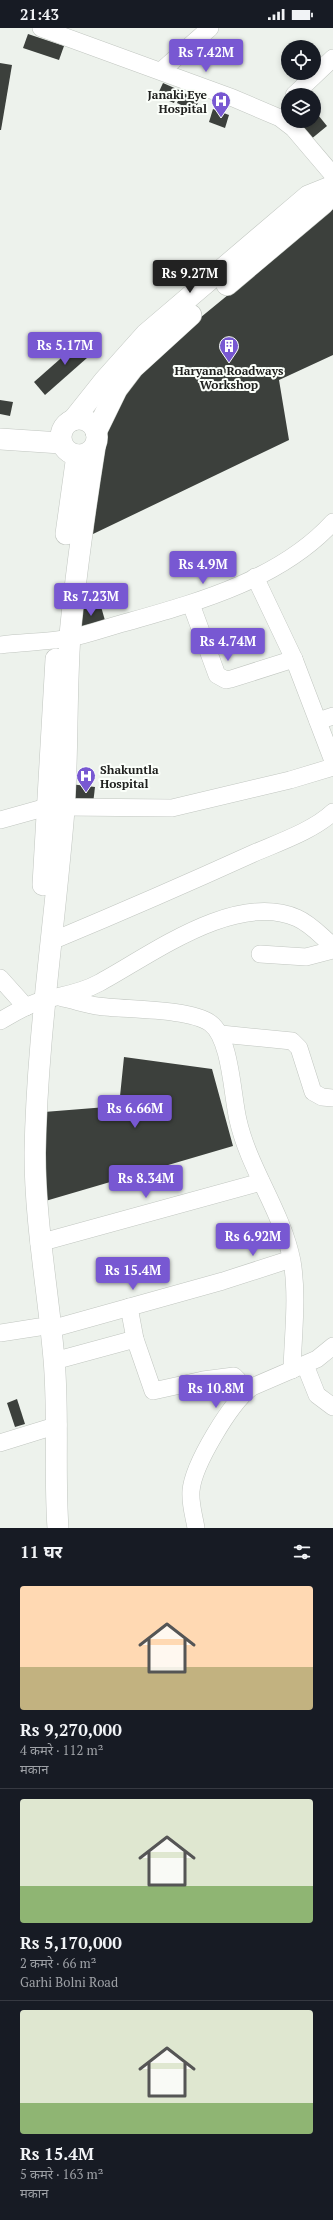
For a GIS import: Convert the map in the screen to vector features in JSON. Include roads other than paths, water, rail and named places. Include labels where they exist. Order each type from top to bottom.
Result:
[{"type":"main road","points":[[53,1433],[54,1362],[45,1328],[25,1220],[24,1168],[41,1002],[52,941],[56,808],[64,638],[66,538],[77,438],[104,381],[146,334],[308,196],[333,186]]},
{"type":"main road","points":[[77,438],[133,368],[176,328],[323,204],[333,192]]},
{"type":"main road","points":[[0,427],[77,438]]},
{"type":"main road","points":[[0,439],[77,438]]},
{"type":"main road","points":[[56,808],[44,880],[41,1002],[36,1112],[36,1201],[53,1433],[58,1528]]},
{"type":"street","points":[[41,28],[68,32],[287,122],[333,175]]},
{"type":"street","points":[[161,71],[210,28]]},
{"type":"street","points":[[301,88],[333,58]]},
{"type":"street","points":[[273,115],[281,108]]},
{"type":"street","points":[[0,644],[64,638],[211,598],[255,577],[312,543],[333,522]]},
{"type":"street","points":[[255,577],[294,659],[325,718],[333,761]]},
{"type":"street","points":[[191,604],[217,675],[221,678],[231,679],[294,659]]},
{"type":"street","points":[[0,820],[56,808],[172,808],[290,780],[333,767]]},
{"type":"street","points":[[52,941],[156,898],[275,844],[320,822],[333,812]]},
{"type":"street","points":[[0,1021],[41,1002],[99,983],[167,943],[196,928],[214,921],[242,915],[274,912],[291,916],[307,924],[333,946]]},
{"type":"street","points":[[260,954],[306,957],[333,950]]},
{"type":"street","points":[[0,978],[41,1002],[147,1009],[190,1015],[208,1021],[221,1034],[240,1131],[287,1243],[291,1259],[294,1277],[298,1367],[317,1395],[333,1407]]},
{"type":"street","points":[[221,1034],[292,1041],[299,1048],[313,1092],[322,1098],[333,1098]]},
{"type":"street","points":[[39,1243],[261,1182]]},
{"type":"street","points":[[0,1333],[45,1328],[129,1307],[223,1281],[291,1259]]},
{"type":"street","points":[[129,1307],[135,1339],[153,1391],[203,1380],[234,1376],[238,1380],[243,1394]]},
{"type":"street","points":[[54,1362],[135,1339]]},
{"type":"street","points":[[196,1528],[191,1492],[194,1479],[201,1460],[213,1438],[243,1394],[252,1387],[298,1367],[333,1347]]},
{"type":"street","points":[[0,1443],[53,1433]]},
{"type":"place","name":"Janaki Eye Hospital","points":[[221,118]]},
{"type":"place","name":"Haryana Roadways Workshop","points":[[229,363]]},
{"type":"place","name":"Shakuntla Hospital","points":[[86,793]]}]
